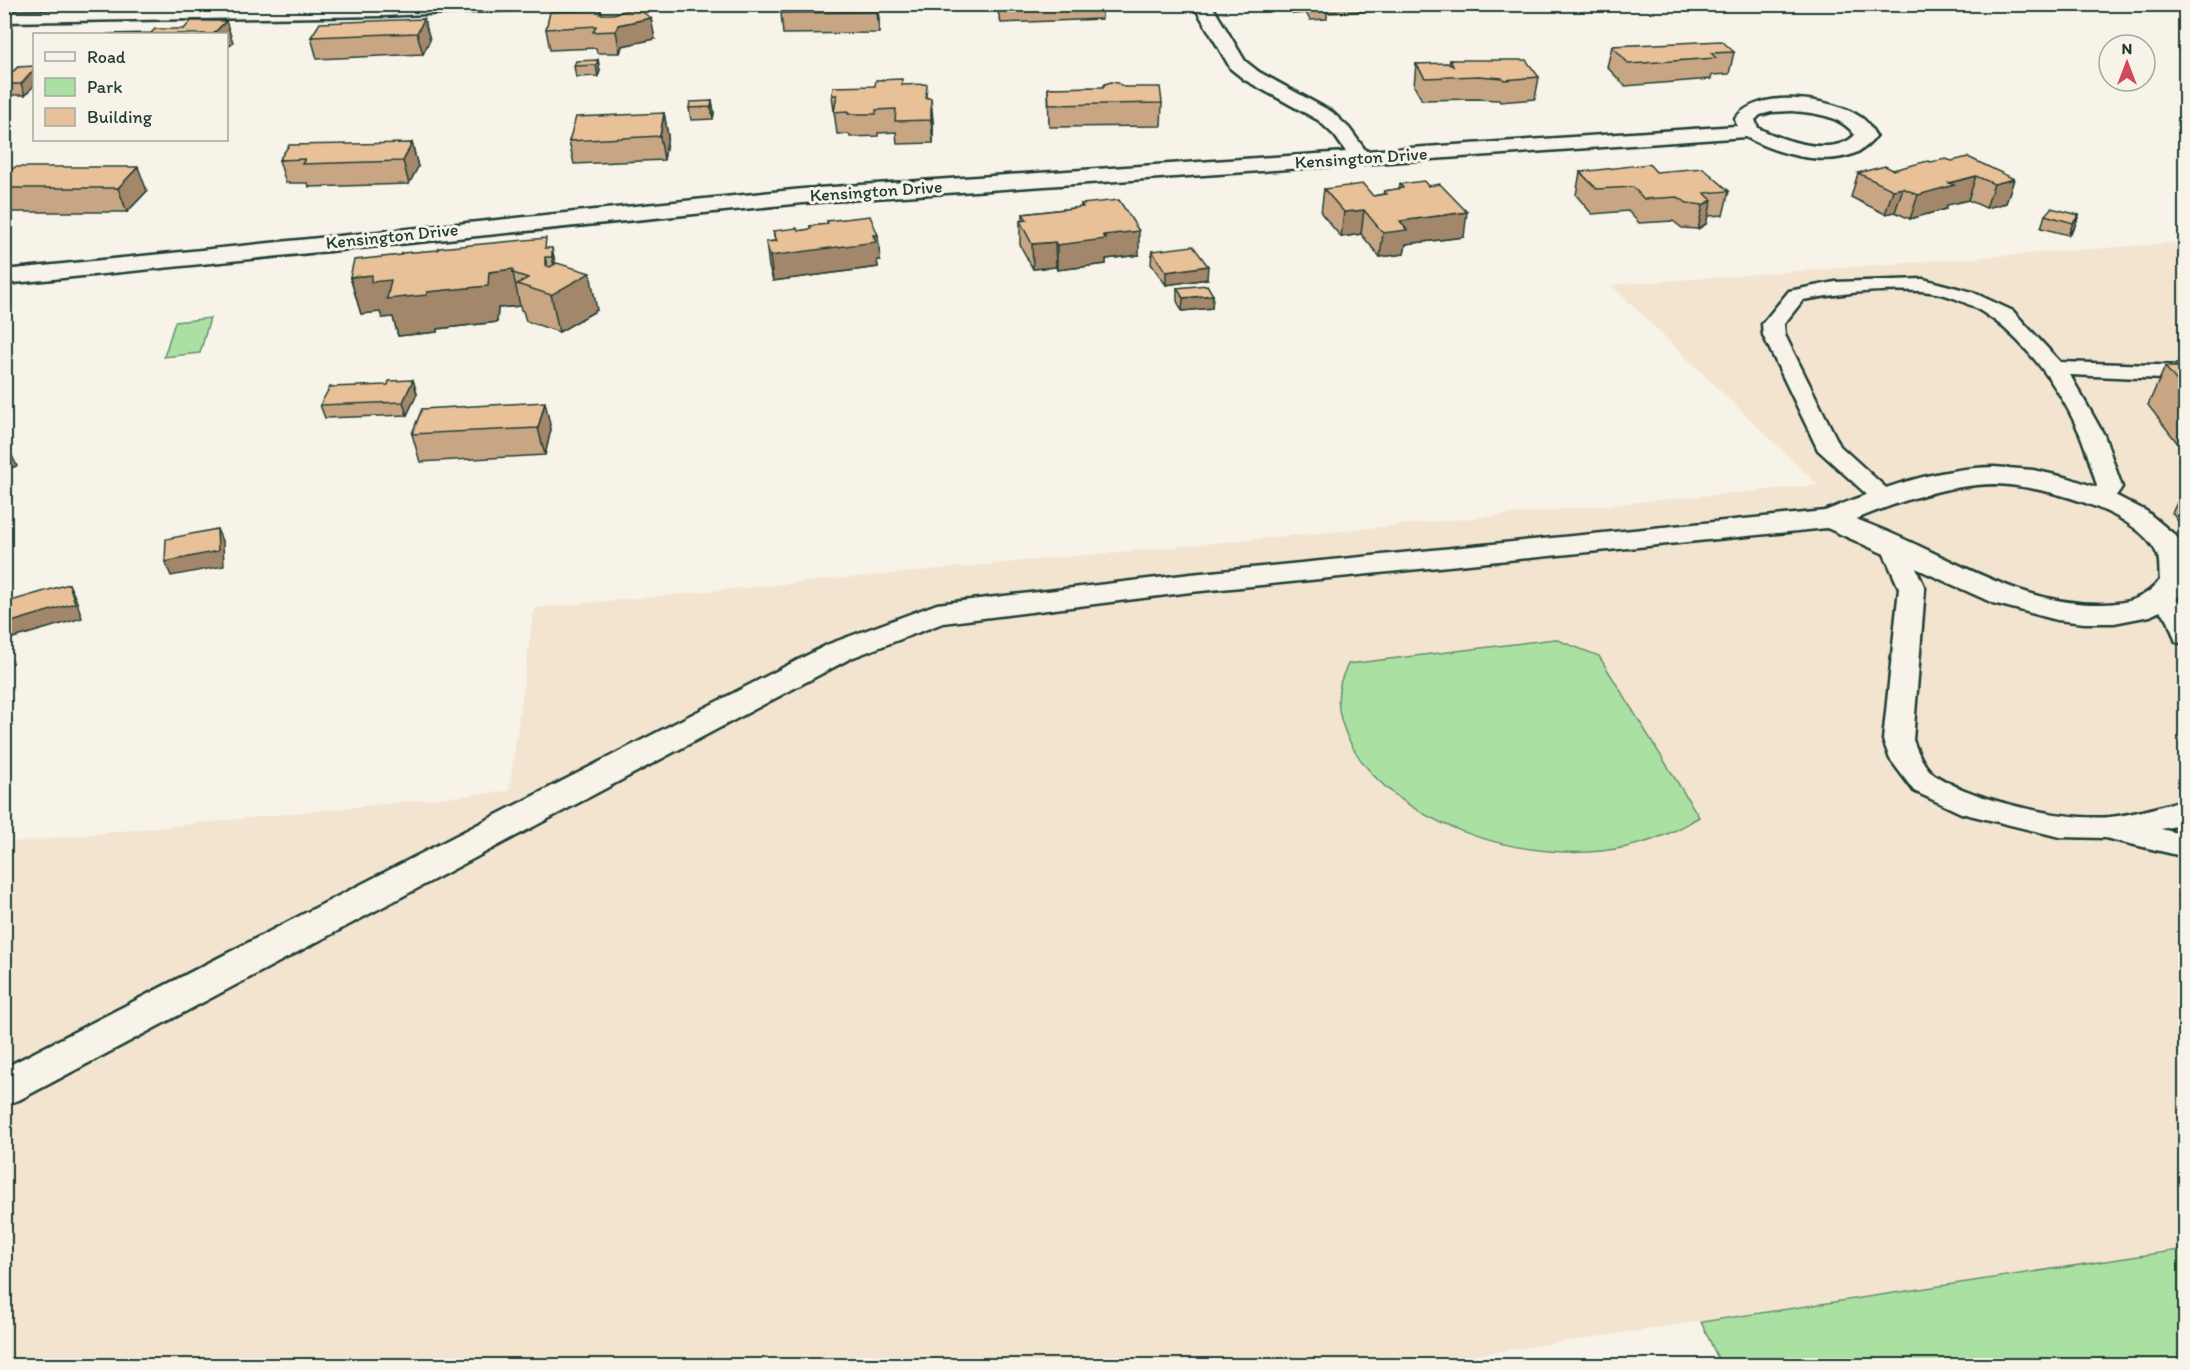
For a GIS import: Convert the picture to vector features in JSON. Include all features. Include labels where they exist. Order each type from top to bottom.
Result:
[{"type":"street","points":[[4,17],[383,11],[535,4]]},
{"type":"street","points":[[1202,4],[1238,65],[1252,76],[1325,116],[1342,132],[1360,158]]},
{"type":"street","name":"Kensington Drive","points":[[4,277],[670,208],[826,195],[1749,131],[1777,144],[1817,151],[1856,146],[1866,136],[1858,124],[1837,113],[1792,105],[1765,107],[1747,114],[1744,125],[1749,131]]},
{"type":"street","points":[[4,1088],[840,651],[937,614],[1191,583],[1830,519],[1884,497],[1926,485],[1987,475],[2043,480],[2100,498],[2125,510],[2155,532],[2172,556],[2175,580],[2160,599],[2131,611],[2095,615],[2053,611],[2010,600],[1972,584],[1902,548],[1830,519]]},
{"type":"lane","points":[[1884,497],[1830,450],[1774,335],[1773,324],[1796,295],[1836,288],[1923,285],[1954,293],[2005,316],[2054,368],[2092,435],[2110,487],[2100,498]]},
{"type":"lane","points":[[2054,368],[2186,373]]},
{"type":"lane","points":[[1902,548],[1897,554],[1912,588],[1898,740],[1905,759],[1926,784],[1972,805],[2060,826],[2105,827],[2180,815],[2186,810]]},
{"type":"lane","points":[[2160,599],[2179,615],[2186,636]]},
{"type":"lane","points":[[2105,827],[2186,846]]},
{"type":"shaded area","points":[[2185,242],[2185,1249],[1408,1365],[5,1366],[5,843],[509,791],[534,608],[1818,485],[1611,285]]},
{"type":"green space","points":[[210,318],[200,353],[164,357],[175,322]]},
{"type":"green space","points":[[1555,639],[1599,656],[1699,817],[1652,840],[1601,851],[1568,852],[1533,849],[1497,842],[1461,831],[1428,816],[1397,797],[1372,773],[1348,739],[1340,717],[1338,701],[1341,682],[1348,664]]},
{"type":"green space","points":[[2185,1249],[2185,1365],[1721,1365],[1701,1322]]},
{"type":"building","points":[[782,4],[877,4],[877,12],[781,13]]},
{"type":"building","points":[[637,8],[651,18],[618,25],[616,31],[593,32],[596,26],[546,29],[550,12],[601,10],[600,14],[613,14]]},
{"type":"building","points":[[424,19],[417,33],[311,37],[320,23]]},
{"type":"building","points":[[191,21],[226,21],[214,33],[151,33],[155,29],[184,29]]},
{"type":"building","points":[[1722,41],[1734,52],[1711,53],[1716,58],[1629,64],[1612,46]]},
{"type":"building","points":[[598,60],[596,65],[574,66],[576,61]]},
{"type":"building","points":[[1450,60],[1526,60],[1539,77],[1504,80],[1479,76],[1425,78],[1416,64],[1447,63],[1453,66]]},
{"type":"building","points":[[33,66],[33,71],[21,84],[4,84],[4,80],[18,67]]},
{"type":"building","points":[[902,79],[902,85],[927,84],[926,98],[931,98],[931,120],[895,121],[896,109],[876,110],[876,114],[834,112],[837,95],[832,95],[833,87],[875,86],[876,80]]},
{"type":"building","points":[[1111,82],[1124,87],[1160,87],[1162,103],[1049,105],[1048,88],[1103,87]]},
{"type":"building","points":[[712,101],[711,107],[689,108],[690,102]]},
{"type":"building","points":[[664,113],[660,136],[569,141],[576,117]]},
{"type":"building","points":[[412,143],[403,161],[302,164],[305,159],[279,160],[289,145]]},
{"type":"building","points":[[1968,157],[2014,179],[1994,184],[1976,176],[1918,195],[1903,188],[1893,190],[1858,173],[1885,166],[1893,170],[1928,161],[1946,159],[1952,161]]},
{"type":"building","points":[[1649,164],[1656,172],[1703,168],[1729,191],[1704,193],[1712,200],[1703,205],[1687,203],[1678,197],[1644,199],[1633,187],[1597,189],[1580,172]]},
{"type":"building","points":[[15,167],[138,167],[118,188],[4,188],[4,176]]},
{"type":"building","points":[[1424,181],[1428,186],[1440,184],[1467,212],[1400,221],[1407,230],[1383,233],[1364,210],[1344,212],[1324,189],[1363,184],[1373,196],[1387,194],[1384,191],[1403,188],[1400,184]]},
{"type":"building","points":[[1119,200],[1139,231],[1103,235],[1106,239],[1057,245],[1055,242],[1032,244],[1020,221],[1027,220],[1023,214]]},
{"type":"building","points":[[2051,208],[2079,215],[2073,223],[2045,215]]},
{"type":"building","points":[[870,216],[878,235],[873,235],[876,242],[770,256],[766,242],[777,241],[773,231],[811,229],[810,226],[828,224],[827,221]]},
{"type":"building","points":[[546,238],[545,248],[552,248],[552,257],[545,257],[545,265],[550,267],[557,263],[590,273],[551,295],[517,284],[528,278],[513,273],[513,269],[489,272],[488,286],[427,292],[427,295],[387,299],[391,280],[371,282],[372,275],[350,277],[354,260],[438,250],[439,248]]},
{"type":"building","points":[[1193,246],[1208,266],[1166,272],[1152,251]]},
{"type":"building","points":[[1207,285],[1213,295],[1183,298],[1177,288]]},
{"type":"building","points":[[2165,367],[2186,367],[2186,392]]},
{"type":"building","points":[[413,380],[403,402],[320,405],[330,387],[388,385],[389,381]]},
{"type":"building","points":[[545,402],[538,428],[412,434],[422,409]]},
{"type":"building","points":[[217,529],[218,551],[165,562],[166,539]]},
{"type":"building","points":[[69,584],[75,603],[5,624],[4,603]]}]
